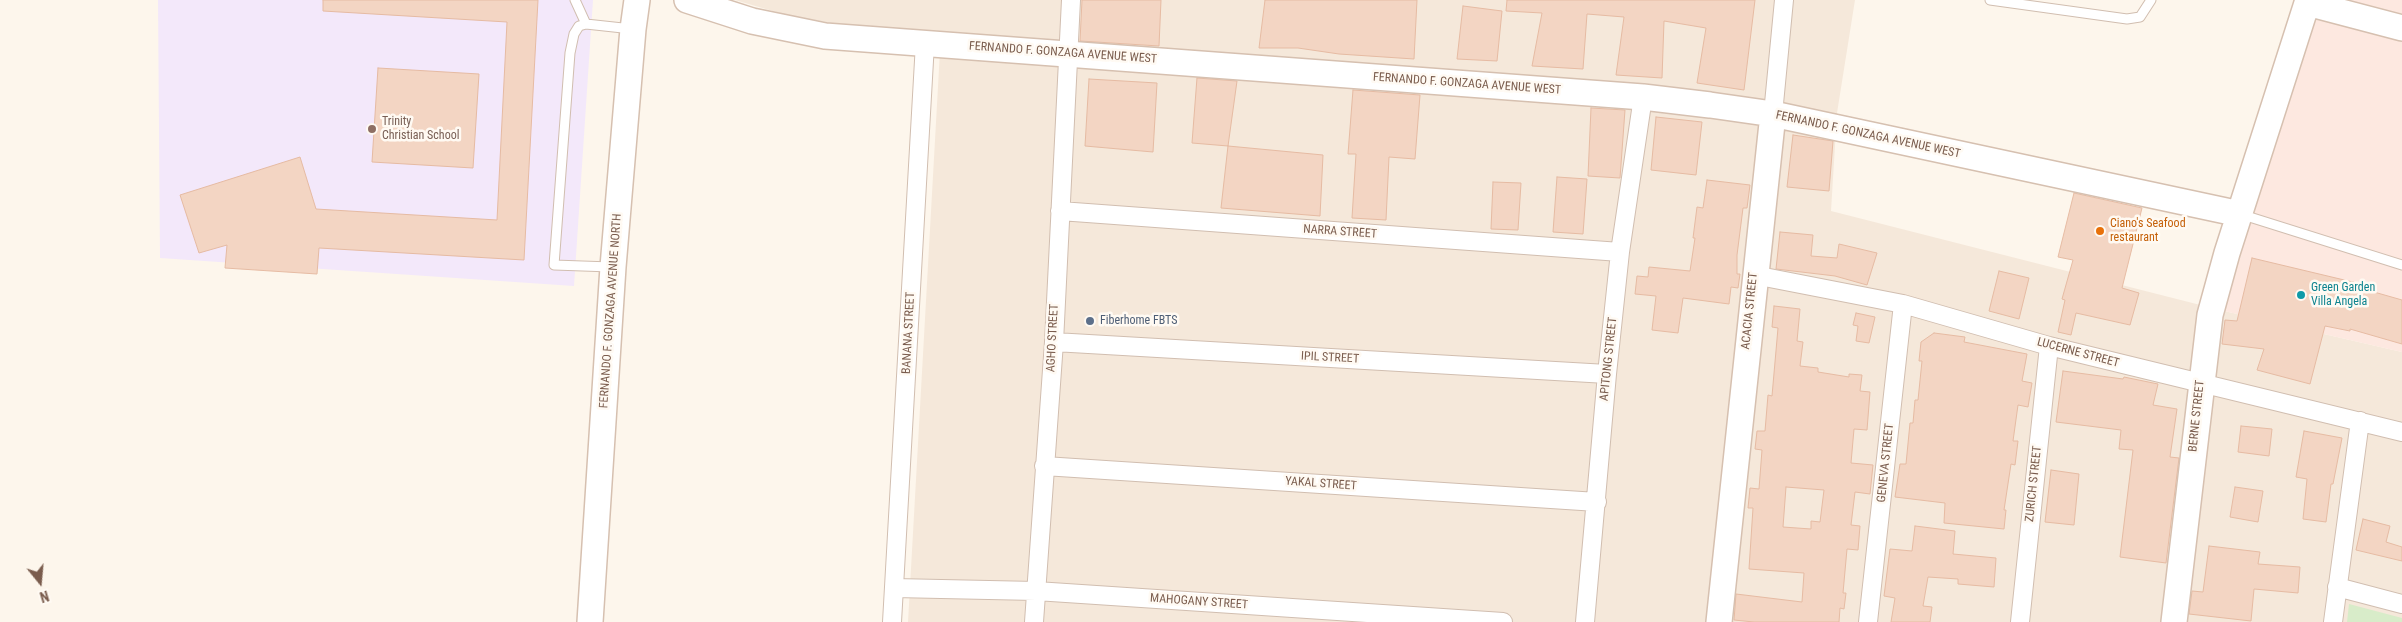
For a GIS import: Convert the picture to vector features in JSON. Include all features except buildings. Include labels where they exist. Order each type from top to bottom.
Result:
[{"type":"street","name":"FERNANDO F. GONZAGA AVENUE NORTH","points":[[590,622],[613,267],[637,0]]},
{"type":"street","name":"FERNANDO F. GONZAGA AVENUE WEST","points":[[687,0],[744,19],[788,30],[824,36],[1643,97],[1773,114],[2240,214]]},
{"type":"street","name":"AGHO STREET","points":[[1034,622],[1054,342],[1071,0]]},
{"type":"street","name":"ACACIA STREET","points":[[1719,622],[1784,0]]},
{"type":"street","points":[[2308,2],[2402,28]]},
{"type":"street","name":"BERNE STREET","points":[[2174,622],[2210,315],[2240,214],[2308,2]]},
{"type":"street","name":"BANANA STREET","points":[[892,622],[925,44]]},
{"type":"street","name":"APITONG STREET","points":[[1585,622],[1620,252],[1643,97]]},
{"type":"street","name":"NARRA STREET","points":[[1060,212],[1620,252]]},
{"type":"street","name":"LUCERNE STREET","points":[[1754,276],[1904,304],[2049,346],[2402,432]]},
{"type":"street","name":"GENEVA STREET","points":[[1868,622],[1904,304]]},
{"type":"street","name":"IPIL STREET","points":[[1054,342],[1607,374]]},
{"type":"street","name":"ZURICH STREET","points":[[2020,622],[2049,346]]},
{"type":"street","points":[[2333,622],[2360,421]]},
{"type":"street","name":"YAKAL STREET","points":[[1044,466],[1597,502]]},
{"type":"street","points":[[2337,587],[2402,604]]},
{"type":"street","name":"MAHOGANY STREET","points":[[894,588],[1036,591],[1503,622]]},
{"type":"lane","points":[[576,0],[586,24]]},
{"type":"lane","points":[[1990,0],[2127,19],[2140,17],[2150,0]]},
{"type":"lane","points":[[613,267],[554,264],[570,53],[574,34],[579,26],[586,24],[633,29]]},
{"type":"lane","points":[[2240,214],[2402,265]]},
{"type":"shaded area","name":"Trinity Christian School","points":[[158,0],[593,0],[574,286],[160,258]]},
{"type":"shaded area","points":[[735,0],[1855,0],[1837,113],[1831,211],[2220,310],[2402,352],[2402,622],[908,622],[941,33],[836,24],[783,14]]},
{"type":"shaded area","points":[[2316,0],[2402,0],[2402,352],[2220,310]]},
{"type":"green space","points":[[2349,604],[2402,618],[2402,622],[2347,622]]},
{"type":"place","name":"Trinity Christian School","points":[[372,129]]},
{"type":"place","name":"Ciano's Seafood restaurant","points":[[2100,231]]},
{"type":"place","name":"Green Garden Villa Angela","points":[[2301,295]]},
{"type":"place","name":"Fiberhome FBTS","points":[[1090,321]]}]
